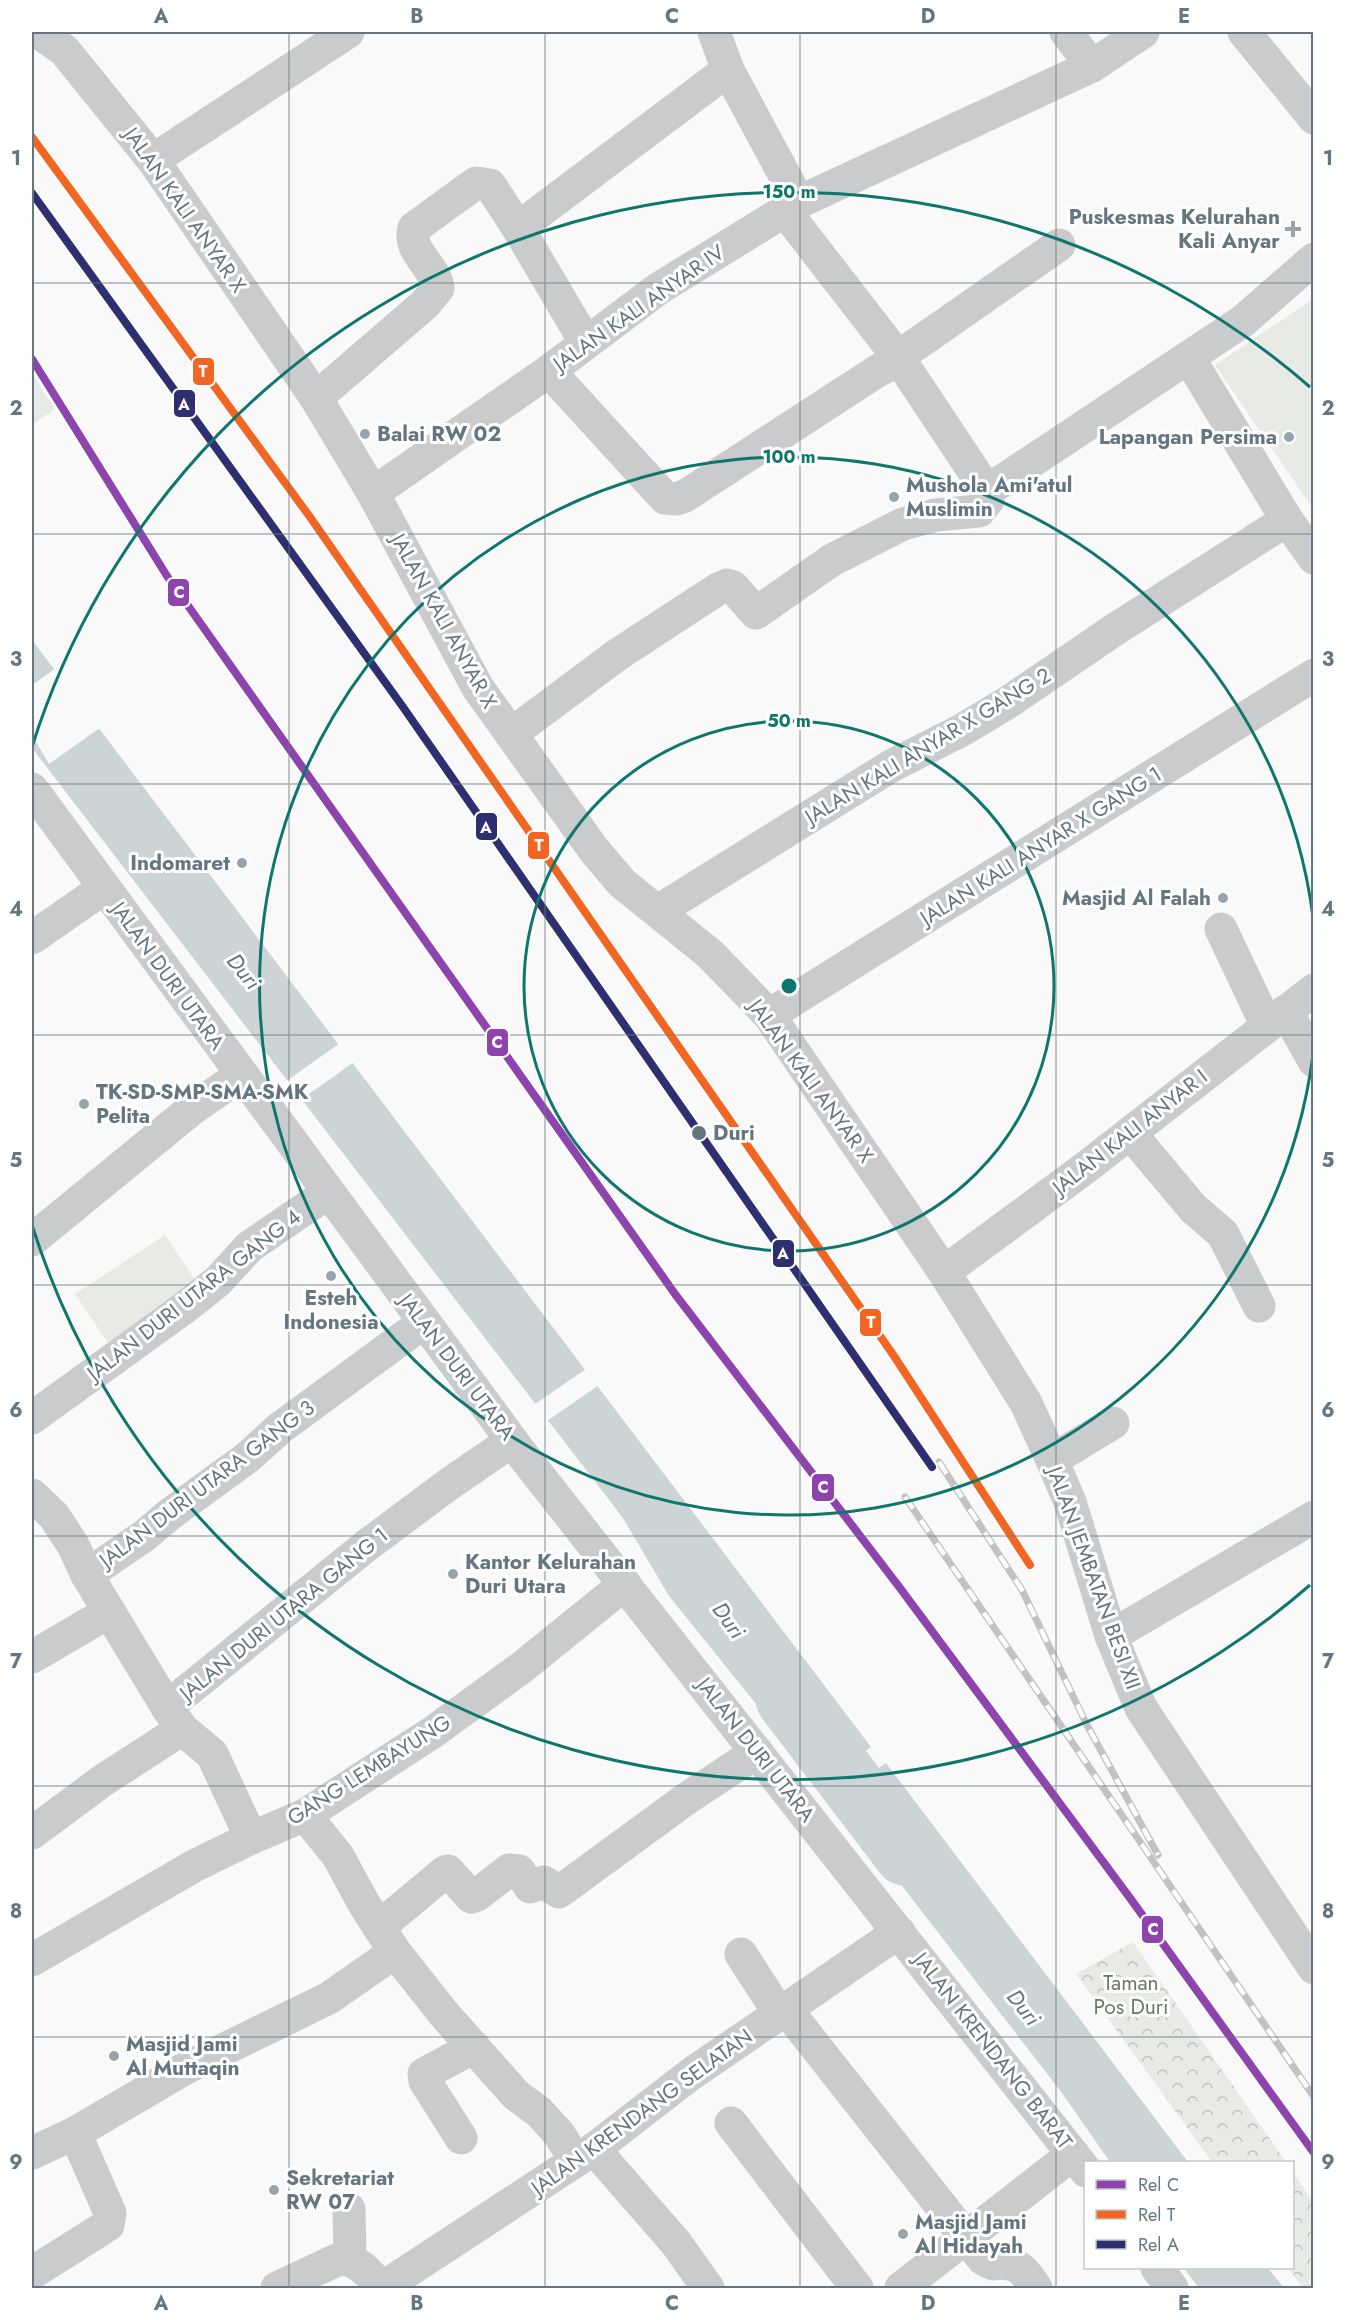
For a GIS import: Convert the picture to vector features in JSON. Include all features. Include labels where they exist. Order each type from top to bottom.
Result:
[{"type":"street","name":"JALAN KALI ANYAR X","points":[[38,32],[64,50],[153,160],[316,398],[373,493],[478,688],[594,850],[622,883],[710,954],[769,1015],[944,1272]]},
{"type":"street","points":[[153,160],[348,32]]},
{"type":"street","points":[[511,734],[617,655],[718,589],[727,585],[733,587],[751,611],[760,612],[832,560],[903,524],[936,514],[979,511],[988,500],[987,491],[899,358],[792,207],[728,70],[714,32]]},
{"type":"street","points":[[1066,32],[1092,66]]},
{"type":"street","name":"JALAN KALI ANYAR IV","points":[[373,493],[549,371],[658,290],[792,207],[1092,66],[1143,32]]},
{"type":"street","points":[[1244,32],[1314,118]]},
{"type":"street","points":[[518,228],[728,70]]},
{"type":"street","points":[[316,398],[425,304],[438,288],[437,278],[414,246],[411,238],[414,228],[476,183],[490,184],[586,343]]},
{"type":"street","points":[[549,371],[665,498],[676,499],[685,496],[899,358],[1059,245]]},
{"type":"street","points":[[987,491],[1243,321],[1314,259]]},
{"type":"street","points":[[1189,358],[1287,520],[1314,558]]},
{"type":"street","name":"JALAN KALI ANYAR X GANG 2","points":[[658,911],[891,766],[962,730],[1007,703],[1114,630],[1287,520]]},
{"type":"street","name":"JALAN KALI ANYAR X GANG 1","points":[[769,1015],[1314,675]]},
{"type":"street","name":"JALAN DURI UTARA","points":[[32,789],[512,1441],[899,1932]]},
{"type":"street","points":[[32,938],[104,888]]},
{"type":"street","points":[[1221,929],[1277,1019],[1314,1061]]},
{"type":"street","name":"JALAN KALI ANYAR I","points":[[944,1272],[1314,990]]},
{"type":"street","points":[[32,1240],[192,1109],[241,1075]]},
{"type":"street","points":[[1130,1132],[1193,1208],[1223,1234],[1259,1306]]},
{"type":"street","name":"JALAN DURI UTARA GANG 4","points":[[32,1418],[184,1308],[218,1281],[249,1247],[328,1193]]},
{"type":"street","name":"JALAN JEMBATAN BESI XII","points":[[944,1272],[1026,1403],[1071,1502],[1111,1636],[1141,1708],[1314,1968]]},
{"type":"street","name":"JALAN DURI UTARA GANG 3","points":[[250,1838],[212,1754],[174,1718],[87,1575],[144,1536],[248,1457],[303,1410],[423,1323]]},
{"type":"street","points":[[1052,1460],[1113,1423]]},
{"type":"street","name":"JALAN DURI UTARA GANG 1","points":[[32,1833],[102,1781],[366,1546],[449,1484],[512,1441]]},
{"type":"street","points":[[32,1495],[54,1516],[74,1545],[87,1575]]},
{"type":"street","points":[[1111,1636],[1314,1517]]},
{"type":"street","name":"GANG LEMBAYUNG","points":[[32,1960],[128,1903],[250,1838],[305,1815],[433,1732],[521,1668],[624,1584]]},
{"type":"street","points":[[32,1658],[109,1612]]},
{"type":"street","points":[[32,2152],[75,2133],[184,2069],[329,1998],[387,1939],[444,1872],[448,1871],[471,1897],[477,1895],[509,1870],[519,1871],[530,1887],[544,1882],[559,1892],[686,1799],[757,1752]]},
{"type":"street","points":[[305,1815],[338,1856],[387,1939],[474,2047],[516,2095],[585,2155],[676,2243],[708,2289]]},
{"type":"street","name":"JALAN KRENDANG SELATAN","points":[[382,2289],[585,2155],[691,2074],[899,1932]]},
{"type":"street","name":"JALAN KRENDANG BARAT","points":[[899,1932],[1079,2163]]},
{"type":"street","points":[[741,1954],[783,2011],[965,2236],[988,2262],[1012,2263],[1025,2271],[1036,2289]]},
{"type":"street","points":[[461,2138],[425,2081],[424,2074],[474,2047]]},
{"type":"street","points":[[730,2123],[857,2289]]},
{"type":"street","points":[[32,2273],[108,2225],[110,2213],[75,2133]]},
{"type":"street","points":[[901,2289],[965,2236],[1079,2163]]},
{"type":"street","points":[[349,2209],[350,2259]]},
{"type":"street","points":[[277,2289],[339,2259],[350,2259],[364,2268],[382,2289]]},
{"type":"street","points":[[1158,2269],[1172,2289]]},
{"type":"shaded area","points":[[32,374],[55,409],[32,425]]},
{"type":"green space","name":"Lapangan Persima","points":[[1313,299],[1313,509],[1215,365]]},
{"type":"green space","points":[[165,1235],[202,1290],[112,1349],[75,1294]]},
{"type":"green space","name":"Taman Pos Duri","points":[[1133,1942],[1285,2161],[1211,2161],[1076,1974]]},
{"type":"green space","points":[[1294,2174],[1313,2202],[1313,2288],[1303,2288],[1289,2269],[1294,2269]]},
{"type":"water","points":[[32,640],[871,1747],[820,1783],[669,1596],[623,1518],[32,748]]},
{"type":"water","points":[[886,1763],[1187,2161],[1109,2161],[1062,2093],[835,1799]]},
{"type":"water","points":[[1185,2269],[1269,2269],[1284,2288],[1199,2288]]},
{"type":"pier","points":[[56,668],[101,727],[49,764],[32,735],[32,685]]},
{"type":"pier","points":[[340,1043],[354,1062],[299,1101],[285,1082]]},
{"type":"pier","points":[[586,1369],[599,1385],[547,1421],[535,1404]]},
{"type":"waterway","name":"Duri","points":[[787,1699],[905,1854]]},
{"type":"railway","points":[[939,1462],[1022,1590],[1087,1725],[1158,1855]]},
{"type":"railway","points":[[905,1497],[1314,2097]]},
{"type":"rail line","name":"T","points":[[32,137],[310,517],[894,1356],[1030,1565]]},
{"type":"rail line","name":"A","points":[[32,193],[403,707],[932,1467]]},
{"type":"rail line","name":"C","points":[[32,359],[167,576],[675,1294],[900,1588],[1130,1898],[1314,2153]]},
{"type":"place","name":"Puskesmas Kelurahan Kali Anyar","points":[[1293,229]]},
{"type":"place","name":"Balai RW 02","points":[[365,434]]},
{"type":"place","name":"Lapangan Persima","points":[[1289,437]]},
{"type":"place","name":"Mushola Ami'atul Muslimin","points":[[894,497]]},
{"type":"place","name":"Indomaret","points":[[242,863]]},
{"type":"place","name":"Masjid Al Falah","points":[[1223,898]]},
{"type":"place","name":"TK-SD-SMP-SMA-SMK Pelita","points":[[84,1104]]},
{"type":"place","name":"Duri","points":[[699,1133]]},
{"type":"place","name":"Esteh Indonesia","points":[[331,1276]]},
{"type":"place","name":"Kantor Kelurahan Duri Utara","points":[[453,1574]]},
{"type":"place","name":"Masjid Jami Al Muttaqin","points":[[114,2056]]},
{"type":"place","name":"Sekretariat RW 07","points":[[274,2190]]},
{"type":"place","name":"Masjid Jami Al Hidayah","points":[[903,2234]]}]
